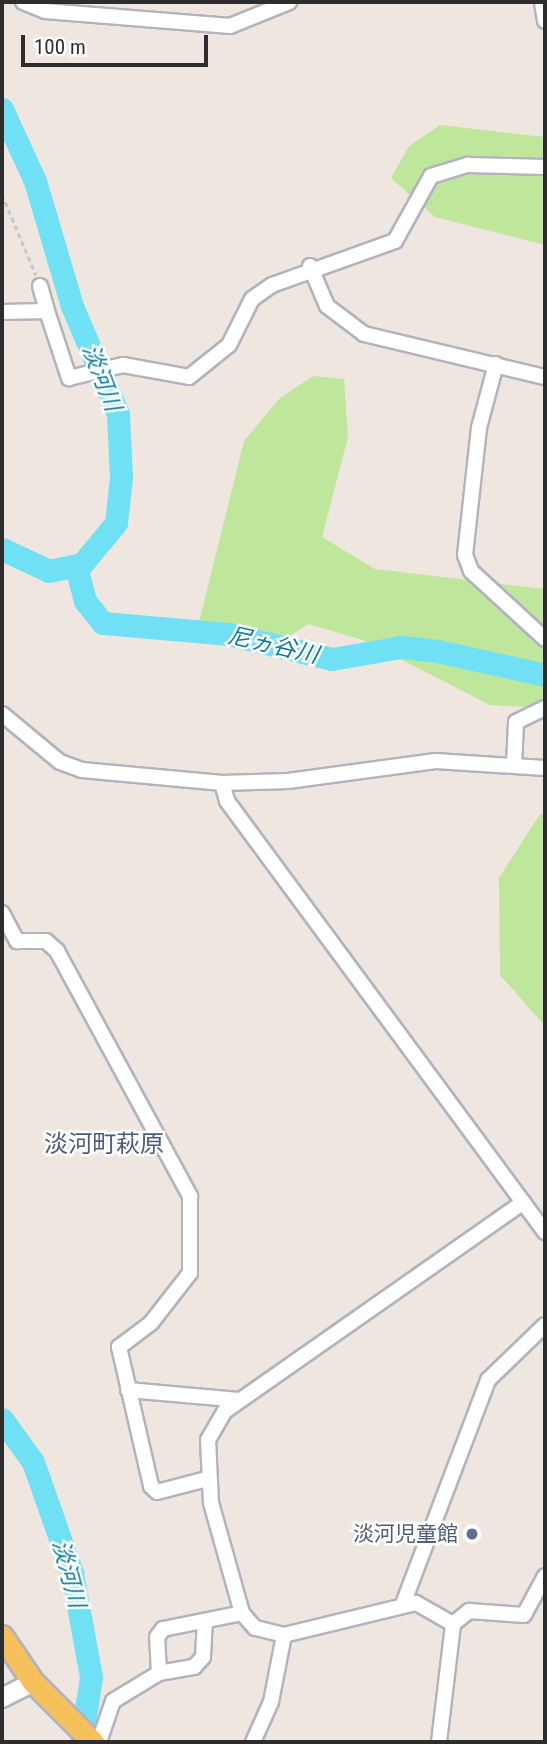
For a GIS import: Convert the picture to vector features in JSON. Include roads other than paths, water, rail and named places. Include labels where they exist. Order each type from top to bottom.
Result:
[{"type":"main road","points":[[2,1636],[41,1690],[93,1742]]},
{"type":"street","points":[[23,2],[230,26],[289,2]]},
{"type":"street","points":[[542,2],[545,21]]},
{"type":"street","points":[[2,312],[44,299],[69,378],[123,365],[189,377],[229,345],[252,299],[310,267],[395,242],[421,187],[441,172],[468,165],[545,167]]},
{"type":"street","points":[[310,267],[327,306],[364,334],[545,377]]},
{"type":"street","points":[[496,364],[479,428],[465,555],[471,570],[545,639]]},
{"type":"street","points":[[514,766],[516,722],[545,708]]},
{"type":"street","points":[[2,714],[72,768],[222,783],[288,782],[436,761],[545,768]]},
{"type":"street","points":[[222,783],[227,801],[545,1232]]},
{"type":"street","points":[[2,913],[17,941],[46,941],[57,951],[190,1196],[190,1273],[151,1323],[120,1347],[152,1486],[158,1492],[207,1479]]},
{"type":"street","points":[[453,1624],[433,1608],[403,1604],[284,1635],[255,1628],[242,1613],[207,1479],[208,1440],[239,1400],[523,1202]]},
{"type":"street","points":[[403,1604],[488,1380],[545,1325]]},
{"type":"street","points":[[128,1390],[239,1400]]},
{"type":"street","points":[[439,1742],[453,1624],[469,1611],[524,1615],[545,1576]]},
{"type":"street","points":[[159,1673],[157,1637],[163,1629],[242,1613]]},
{"type":"street","points":[[99,1742],[113,1701],[159,1673],[198,1662],[205,1621]]},
{"type":"street","points":[[253,1742],[271,1702],[284,1635]]},
{"type":"street","points":[[2,1699],[41,1690]]},
{"type":"waterway","name":"淡河川","points":[[2,109],[35,181],[72,306],[118,414],[121,477],[116,523],[82,564],[49,571],[2,549]]},
{"type":"waterway","name":"尼ヵ谷川","points":[[76,567],[85,601],[103,623],[228,634],[332,659],[401,647],[437,651],[545,675]]},
{"type":"waterway","name":"淡河川","points":[[2,1419],[33,1462],[72,1573],[91,1677],[81,1742]]},
{"type":"place","name":"淡河児童館","points":[[472,1534]]},
{"type":"district","name":"淡河町萩原","points":[[104,1145]]}]
